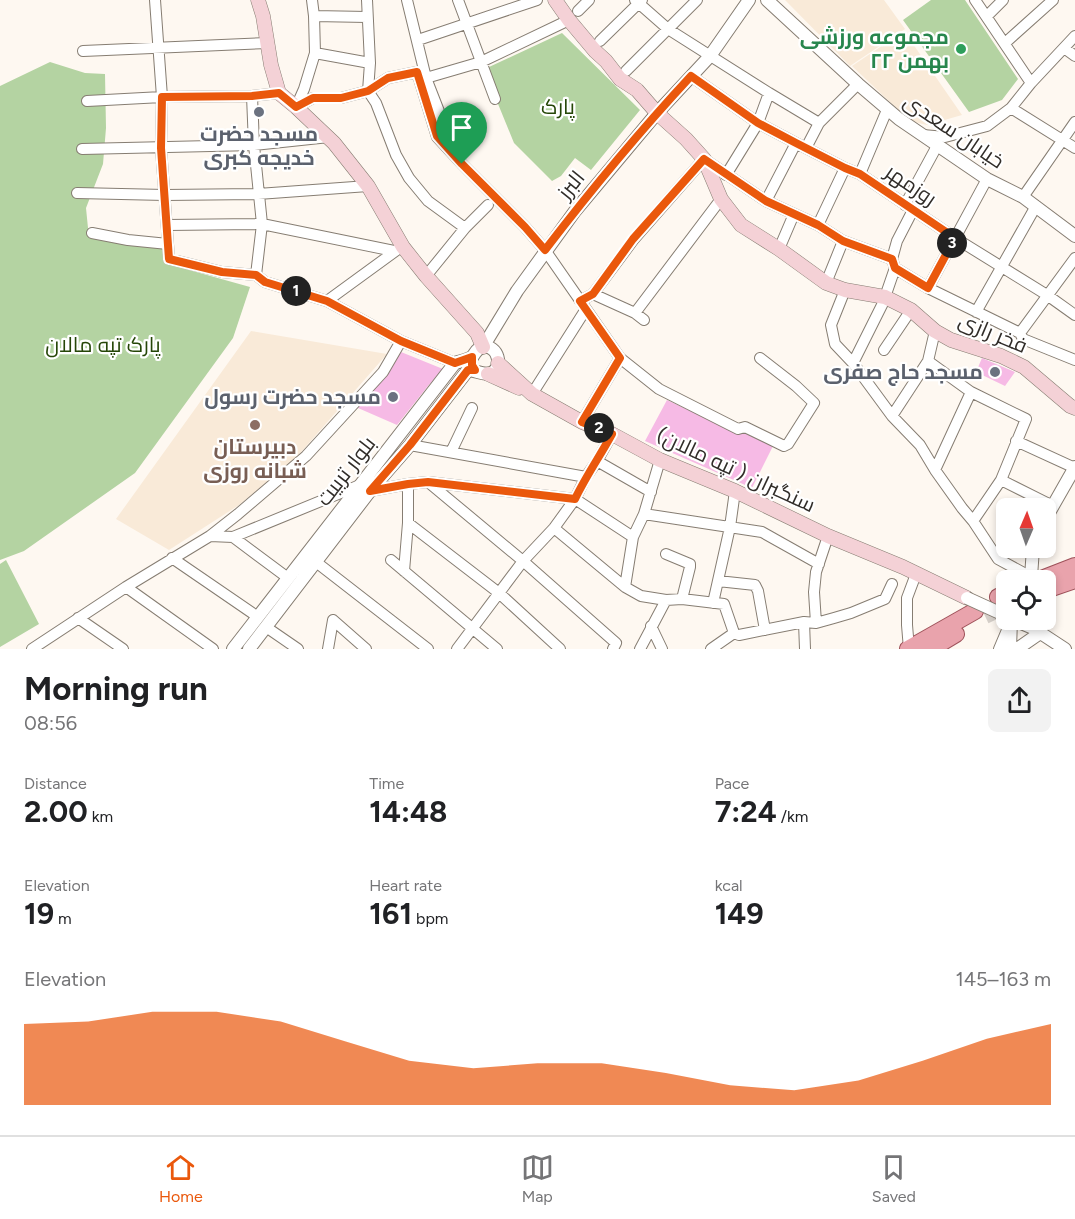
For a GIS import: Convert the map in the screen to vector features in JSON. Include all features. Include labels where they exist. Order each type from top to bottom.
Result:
[{"type":"main road","points":[[258,0],[279,93],[329,137],[368,186],[398,249],[426,276],[477,333],[483,347]]},
{"type":"main road","name":"فخر رازی","points":[[555,0],[573,15],[595,51],[620,79],[637,90],[704,159],[721,199],[741,225],[826,283],[845,290],[886,297],[911,310],[951,340],[1001,356],[1024,367],[1075,408]]},
{"type":"main road","name":"سنگبران ( تپه مالان)","points":[[498,363],[532,394],[582,422],[612,434],[660,460],[735,491],[828,536],[916,574],[976,608]]},
{"type":"main road","points":[[482,372],[532,394]]},
{"type":"main road","points":[[1056,572],[1075,566]]},
{"type":"main road","points":[[1056,587],[1075,580]]},
{"type":"main road","points":[[909,649],[976,608]]},
{"type":"main road","points":[[931,649],[976,608]]},
{"type":"street","points":[[155,0],[162,97],[161,148],[169,259],[222,272],[256,275],[265,282],[327,301],[401,341],[455,363],[472,357]]},
{"type":"street","points":[[296,107],[315,53],[312,0]]},
{"type":"street","points":[[366,0],[370,63],[368,91],[376,103],[396,155],[409,178],[428,201],[465,228]]},
{"type":"street","points":[[407,0],[418,40],[422,75],[462,164],[545,250],[620,358],[659,389],[738,429],[745,427],[786,446],[814,403],[760,358]]},
{"type":"street","points":[[458,0],[495,99]]},
{"type":"street","points":[[418,40],[537,0]]},
{"type":"street","points":[[296,107],[313,98],[341,98],[368,91],[388,78],[422,75],[481,62],[573,15],[589,0]]},
{"type":"street","points":[[626,71],[697,0]]},
{"type":"street","name":"البرز","points":[[483,347],[545,250],[657,113],[710,56],[749,0]]},
{"type":"street","name":"خیابان سعدی","points":[[767,0],[887,110],[987,179],[1023,197],[1075,236]]},
{"type":"street","points":[[975,0],[1031,83]]},
{"type":"street","points":[[987,16],[1003,0]]},
{"type":"street","points":[[1005,43],[1053,0]]},
{"type":"street","points":[[600,41],[639,1],[668,29],[819,123]]},
{"type":"street","points":[[314,16],[367,17]]},
{"type":"street","points":[[922,135],[945,136],[987,126],[1011,108],[1075,36]]},
{"type":"street","points":[[83,51],[268,43]]},
{"type":"street","points":[[1064,48],[1075,56]]},
{"type":"street","points":[[315,53],[370,63]]},
{"type":"street","name":"روزمهر","points":[[691,76],[758,123],[860,174],[1075,315]]},
{"type":"street","points":[[807,148],[819,123],[858,84]]},
{"type":"street","points":[[87,101],[252,96],[279,93]]},
{"type":"street","points":[[726,175],[758,123],[769,93]]},
{"type":"street","points":[[252,96],[254,145],[262,224],[256,275]]},
{"type":"street","points":[[1011,108],[1075,148]]},
{"type":"street","points":[[860,174],[887,110]]},
{"type":"street","points":[[1023,197],[1075,122]]},
{"type":"street","points":[[82,148],[254,145],[329,137]]},
{"type":"street","points":[[766,201],[796,143]]},
{"type":"street","points":[[853,363],[886,297],[897,241],[909,207],[937,146]]},
{"type":"street","points":[[532,394],[583,305],[633,239],[704,159],[766,201],[818,225],[843,241],[894,264],[928,288],[1020,333],[1023,339],[1075,360]]},
{"type":"street","points":[[818,225],[845,168]]},
{"type":"street","points":[[928,288],[987,179]]},
{"type":"street","points":[[77,193],[258,194],[368,186]]},
{"type":"street","points":[[593,294],[639,317],[721,199]]},
{"type":"street","points":[[426,276],[465,228],[488,205]]},
{"type":"street","points":[[976,312],[1036,206]]},
{"type":"street","points":[[779,249],[794,214]]},
{"type":"street","points":[[167,225],[262,224],[398,249]]},
{"type":"street","points":[[92,233],[168,244]]},
{"type":"street","points":[[826,283],[843,241]]},
{"type":"street","points":[[327,301],[398,249]]},
{"type":"street","points":[[1020,333],[1075,258]]},
{"type":"street","points":[[845,290],[831,325],[835,344],[853,363],[892,416],[920,445],[998,560],[1015,570]]},
{"type":"street","points":[[884,350],[911,310]]},
{"type":"street","points":[[892,416],[928,361],[936,331]]},
{"type":"street","points":[[34,649],[126,587],[210,536],[238,514],[306,456],[383,372],[401,341]]},
{"type":"street","points":[[483,347],[496,352],[498,363],[496,369],[482,372],[472,365],[472,357],[476,350],[483,347]]},
{"type":"street","points":[[582,422],[620,358]]},
{"type":"street","points":[[928,361],[971,392],[1026,419],[1001,480],[973,521]]},
{"type":"street","name":"بلوار تربیت","points":[[249,649],[316,562],[365,488],[455,363]]},
{"type":"street","name":"بلوار تربیت","points":[[233,649],[288,578],[365,488],[410,445],[468,370],[482,372]]},
{"type":"street","points":[[935,470],[971,392]]},
{"type":"street","points":[[450,452],[472,408]]},
{"type":"street","points":[[458,649],[523,561],[554,528],[575,499],[612,434]]},
{"type":"street","points":[[1016,441],[1075,468],[1056,501]]},
{"type":"street","points":[[410,445],[586,477]]},
{"type":"street","points":[[625,587],[633,537],[644,514],[660,460]]},
{"type":"street","points":[[597,461],[651,492]]},
{"type":"street","points":[[1001,480],[1037,498]]},
{"type":"street","points":[[210,536],[233,537],[365,488],[428,482],[575,499],[633,537]]},
{"type":"street","points":[[428,482],[523,561],[614,646]]},
{"type":"street","points":[[404,571],[408,484]]},
{"type":"street","points":[[735,491],[730,528],[718,580],[718,603],[734,633],[739,635],[851,614],[885,599],[892,584]]},
{"type":"street","points":[[644,514],[762,532],[819,564]]},
{"type":"street","points":[[408,523],[499,593],[560,649]]},
{"type":"street","points":[[554,528],[625,587],[641,597],[666,600],[682,598],[718,603]]},
{"type":"street","points":[[816,622],[814,592],[816,572],[828,536]]},
{"type":"street","points":[[233,537],[288,578]]},
{"type":"street","points":[[666,554],[690,564],[682,598]]},
{"type":"street","points":[[172,558],[258,617]]},
{"type":"street","points":[[391,560],[497,649]]},
{"type":"street","points":[[316,562],[428,649]]},
{"type":"street","points":[[909,649],[907,598],[916,574]]},
{"type":"street","points":[[718,580],[755,585],[765,630]]},
{"type":"street","points":[[126,587],[213,649]]},
{"type":"street","points":[[640,649],[666,600]]},
{"type":"street","points":[[976,608],[996,613]]},
{"type":"street","points":[[78,618],[123,649]]},
{"type":"street","points":[[328,649],[333,620],[366,649]]},
{"type":"street","points":[[804,622],[805,649]]},
{"type":"street","points":[[651,626],[662,649]]},
{"type":"street","points":[[266,627],[298,649]]},
{"type":"street","points":[[999,649],[1008,630]]},
{"type":"street","points":[[1010,649],[1011,630]]},
{"type":"street","points":[[1017,649],[1036,630],[1065,649]]},
{"type":"street","points":[[711,649],[734,633]]},
{"type":"shaded area","points":[[785,0],[884,0],[905,29],[850,66]]},
{"type":"shaded area","points":[[904,31],[962,115],[927,125],[910,121],[852,66]]},
{"type":"shaded area","name":"دبیرستان شبانه روزی","points":[[251,331],[387,354],[295,459],[239,505],[169,550],[116,519]]},
{"type":"green space","name":"مجموعه ورزشی ۲۲ بهمن","points":[[931,0],[965,0],[1018,79],[1002,100],[969,112],[903,20]]},
{"type":"green space","name":"پارک","points":[[562,33],[640,110],[591,170],[575,158],[561,176],[552,181],[514,143],[496,99],[489,67]]},
{"type":"green space","name":"پارک تپه مالان","points":[[50,62],[85,73],[105,74],[106,128],[103,164],[86,208],[89,238],[162,246],[164,263],[250,287],[233,338],[135,473],[24,551],[0,560],[0,86]]},
{"type":"green space","points":[[6,560],[39,624],[0,647],[0,564]]},
{"type":"building","name":"مسجد حضرت رسول","points":[[401,352],[443,369],[397,425],[358,408]]},
{"type":"building","name":"مسجد حاج صفری","points":[[982,358],[1015,372],[1005,386],[976,372]]},
{"type":"building","points":[[667,400],[740,434],[743,429],[774,444],[752,488],[645,441]]},
{"type":"tunnel","points":[[985,616],[996,611]]},
{"type":"place","name":"مجموعه ورزشی ۲۲ بهمن","points":[[961,49]]},
{"type":"place","name":"مسجد حضرت خدیجه کبری","points":[[259,112]]},
{"type":"place","name":"مسجد حاج صفری","points":[[995,372]]},
{"type":"place","name":"مسجد حضرت رسول","points":[[393,397]]},
{"type":"place","name":"دبیرستان شبانه روزی","points":[[255,425]]},
{"type":"route","points":[[417,72],[437,136],[462,164],[545,250],[657,113],[691,76],[758,123],[860,174],[955,238],[928,288],[895,268],[892,259],[843,241],[818,225],[766,201],[704,159],[633,239],[593,294],[580,301],[620,358],[582,422],[612,434],[575,499],[428,482],[370,491],[410,445],[468,370],[475,370],[472,357],[455,363],[401,341],[327,301],[265,282],[256,275],[222,272],[169,259],[161,148],[162,97],[252,96],[279,93],[296,107],[313,98],[341,98],[368,91],[388,78],[417,72]]}]
